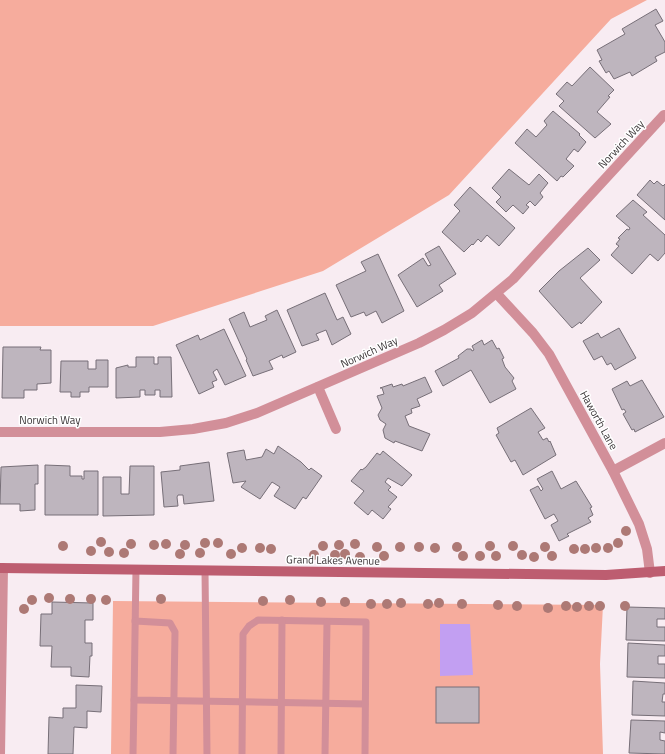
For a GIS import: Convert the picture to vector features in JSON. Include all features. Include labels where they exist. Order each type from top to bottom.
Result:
[{"type":"street","name":"Norwich Way","points":[[0,432],[160,432],[193,429],[226,423],[257,413],[318,387],[444,330],[472,313],[497,294],[513,279],[664,115]]},
{"type":"street","name":"Haworth Lane","points":[[497,294],[532,333],[548,354],[613,471],[640,524],[650,573]]},
{"type":"street","points":[[318,387],[336,429]]},
{"type":"street","points":[[613,471],[665,442]]},
{"type":"street","points":[[0,754],[1,568]]},
{"type":"street","name":"Grand Lakes Avenue","points":[[1,568],[606,575],[665,571]]},
{"type":"lane","points":[[133,754],[136,569]]},
{"type":"lane","points":[[205,570],[208,702],[207,754]]},
{"type":"lane","points":[[242,754],[243,634],[249,626],[258,620],[366,622],[364,754]]},
{"type":"lane","points":[[281,754],[282,620]]},
{"type":"lane","points":[[135,621],[170,623],[175,632],[173,754]]},
{"type":"lane","points":[[325,754],[327,622]]},
{"type":"lane","points":[[134,700],[365,704]]},
{"type":"shaded area","points":[[0,0],[647,0],[611,19],[449,195],[323,271],[153,326],[0,326]]},
{"type":"shaded area","points":[[113,601],[603,605],[600,664],[603,754],[111,754]]},
{"type":"shaded area","points":[[440,624],[470,624],[473,675],[440,676]]},
{"type":"building","points":[[656,9],[663,21],[655,25],[665,42],[665,52],[655,57],[657,61],[632,76],[630,72],[614,79],[609,71],[606,73],[599,61],[602,60],[597,50],[625,34],[622,29]]},
{"type":"building","points":[[590,67],[614,90],[597,112],[611,124],[595,138],[559,106],[564,101],[556,94],[567,82],[572,86]]},
{"type":"building","points":[[553,111],[580,134],[579,135],[586,142],[578,152],[574,149],[566,159],[574,166],[557,181],[515,143],[527,129],[536,137],[547,125],[544,121]]},
{"type":"building","points":[[509,169],[529,185],[539,174],[548,183],[540,193],[543,197],[535,206],[530,201],[526,205],[529,207],[523,214],[513,205],[506,212],[496,202],[501,197],[492,188]]},
{"type":"building","points":[[650,180],[654,184],[657,181],[663,186],[665,184],[665,220],[637,195]]},
{"type":"building","points":[[470,187],[515,228],[499,246],[487,235],[481,242],[478,239],[464,252],[442,232],[460,211],[454,205]]},
{"type":"building","points":[[633,200],[647,212],[643,215],[665,235],[665,253],[658,261],[650,254],[632,274],[611,255],[619,246],[616,244],[620,239],[618,238],[630,228],[616,216]]},
{"type":"building","points":[[439,246],[456,274],[439,285],[443,291],[417,307],[398,275],[423,258],[428,266],[431,265],[425,254]]},
{"type":"building","points":[[588,248],[600,260],[580,278],[602,302],[581,324],[580,322],[572,328],[539,291],[559,271]]},
{"type":"building","points":[[378,254],[404,311],[382,323],[376,311],[366,316],[364,312],[351,317],[336,285],[366,271],[361,262]]},
{"type":"building","points":[[325,293],[337,320],[343,317],[351,334],[332,345],[326,330],[316,334],[319,340],[302,346],[287,310]]},
{"type":"building","points":[[277,310],[296,352],[283,358],[282,355],[269,361],[273,369],[253,376],[229,319],[244,312],[250,327],[267,320],[265,316]]},
{"type":"building","points":[[619,328],[636,358],[615,370],[611,363],[607,365],[602,356],[594,360],[583,341],[598,333],[601,338]]},
{"type":"building","points":[[224,329],[246,376],[225,385],[217,369],[213,372],[217,380],[212,382],[214,387],[199,394],[176,345],[198,335],[200,340]]},
{"type":"building","points":[[482,340],[484,345],[492,340],[497,349],[499,348],[504,358],[502,359],[505,367],[514,378],[512,381],[516,389],[490,403],[471,370],[443,386],[435,371],[459,358],[458,356],[467,349],[471,349],[472,351],[474,350],[472,346]]},
{"type":"building","points":[[3,347],[41,347],[40,350],[51,350],[51,383],[37,384],[37,390],[24,390],[24,398],[2,398]]},
{"type":"building","points":[[136,357],[154,357],[154,364],[158,364],[158,357],[171,357],[172,397],[160,397],[160,390],[155,390],[155,395],[145,395],[145,390],[140,390],[140,397],[116,398],[116,368],[128,365],[128,367],[136,367]]},
{"type":"building","points":[[96,360],[108,360],[108,387],[89,387],[89,392],[80,392],[80,397],[71,397],[71,392],[60,392],[61,361],[88,361],[88,369],[96,369]]},
{"type":"building","points":[[425,377],[432,392],[417,399],[420,406],[411,409],[412,413],[405,416],[409,426],[430,434],[422,451],[395,441],[394,443],[385,438],[383,430],[386,424],[380,420],[378,415],[382,408],[377,396],[384,394],[382,388],[380,388],[392,384],[393,387],[402,384],[403,386]]},
{"type":"building","points":[[642,380],[664,417],[635,432],[634,429],[632,430],[623,414],[626,412],[624,409],[622,410],[612,389],[627,381],[630,386]]},
{"type":"building","points":[[531,408],[545,428],[538,432],[543,440],[547,438],[549,442],[550,441],[556,455],[523,475],[515,460],[511,462],[496,435],[499,433],[497,428]]},
{"type":"building","points":[[278,446],[301,462],[309,470],[311,468],[322,476],[306,499],[303,497],[295,509],[274,496],[280,487],[272,482],[260,499],[241,487],[246,481],[233,483],[227,453],[244,450],[246,460],[262,457],[266,449],[274,454]]},
{"type":"building","points":[[383,451],[412,475],[402,486],[388,478],[385,482],[391,487],[388,490],[397,497],[388,507],[391,509],[383,519],[372,510],[368,515],[354,503],[364,491],[351,481],[361,469],[362,470],[366,467],[377,453],[380,455]]},
{"type":"building","points":[[209,462],[214,501],[184,504],[183,495],[178,495],[178,506],[164,507],[161,472],[180,470],[180,466]]},
{"type":"building","points":[[38,465],[38,484],[35,484],[35,510],[20,511],[20,504],[0,504],[1,467]]},
{"type":"building","points":[[45,465],[70,466],[70,476],[82,476],[82,479],[84,479],[84,471],[98,471],[98,515],[45,515]]},
{"type":"building","points":[[130,466],[154,466],[154,515],[103,516],[103,477],[121,477],[121,494],[129,494]]},
{"type":"building","points":[[552,471],[561,489],[576,481],[592,507],[590,508],[593,515],[588,518],[591,522],[567,534],[569,536],[559,541],[551,525],[558,521],[554,514],[545,519],[530,490],[538,486],[541,491],[543,489],[537,479]]},
{"type":"building","points":[[52,602],[93,603],[93,620],[85,620],[85,643],[92,643],[89,677],[71,676],[71,667],[51,667],[52,646],[40,646],[41,614],[52,614]]},
{"type":"building","points":[[627,607],[665,608],[665,619],[657,619],[657,627],[665,627],[665,641],[626,640]]},
{"type":"building","points":[[628,643],[665,645],[665,656],[658,656],[658,664],[665,664],[665,678],[627,677]]},
{"type":"building","points":[[633,681],[665,683],[665,694],[663,694],[662,702],[665,702],[665,716],[632,715]]},
{"type":"building","points":[[76,685],[102,686],[101,712],[87,711],[87,728],[74,727],[73,754],[48,754],[49,717],[63,718],[63,708],[76,708]]},
{"type":"building","points":[[436,687],[479,687],[479,723],[436,723]]},
{"type":"building","points":[[631,720],[665,721],[665,733],[660,732],[660,740],[665,741],[665,754],[629,753]]}]
